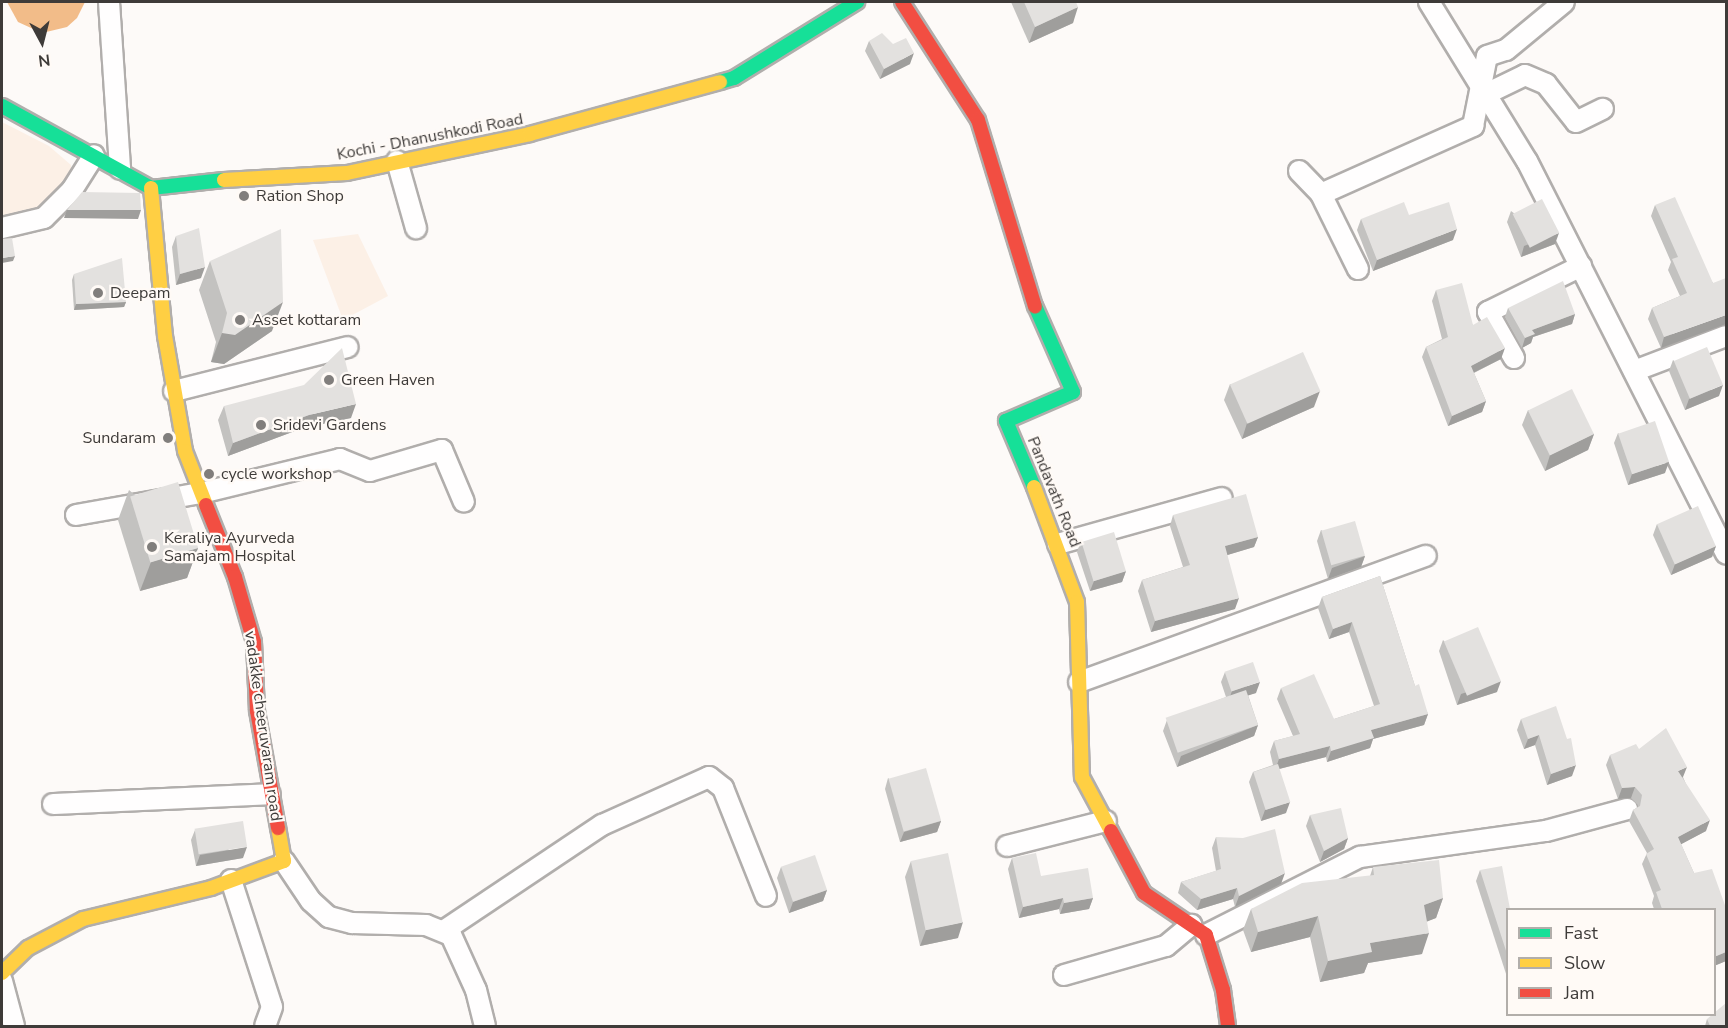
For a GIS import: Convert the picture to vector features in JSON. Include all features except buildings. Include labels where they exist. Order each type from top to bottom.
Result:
[{"type":"main road","name":"Kochi - Dhanushkodi Road","points":[[152,188],[256,177],[347,173],[530,134],[734,78],[857,2]]},
{"type":"main road","name":"Pandavath Road","points":[[902,2],[978,120],[1029,292],[1073,392],[1006,421],[1058,544],[1077,602],[1082,777],[1144,893],[1199,930]]},
{"type":"main road","points":[[2,106],[152,188]]},
{"type":"main road","name":"vadakke cheeruvaram road","points":[[152,188],[165,336],[185,451],[235,577],[254,642],[257,711],[270,794],[284,861]]},
{"type":"main road","points":[[2,973],[28,948],[83,919],[231,880],[284,861]]},
{"type":"main road","points":[[1199,930],[1223,990],[1228,1026]]},
{"type":"street","points":[[109,2],[120,169]]},
{"type":"street","points":[[1429,2],[1527,161],[1726,554]]},
{"type":"street","points":[[1321,194],[1473,126],[1484,89],[1487,56],[1506,50],[1564,2]]},
{"type":"street","points":[[1484,89],[1525,75],[1546,84],[1576,122],[1603,109]]},
{"type":"street","points":[[2,228],[44,218],[72,190],[94,155]]},
{"type":"street","points":[[397,161],[416,228]]},
{"type":"street","points":[[1299,171],[1321,194],[1358,269]]},
{"type":"street","points":[[1514,358],[1488,312],[1581,266]]},
{"type":"street","points":[[1634,371],[1726,336]]},
{"type":"street","points":[[174,391],[348,347]]},
{"type":"street","points":[[76,515],[201,494],[340,459],[370,471],[442,450],[464,502]]},
{"type":"street","points":[[1058,544],[1222,498]]},
{"type":"street","points":[[1079,682],[1426,556]]},
{"type":"street","points":[[445,930],[602,825],[709,777],[723,788],[766,896]]},
{"type":"street","points":[[54,804],[270,794]]},
{"type":"street","points":[[1064,975],[1166,945],[1360,857],[1546,831],[1626,809]]},
{"type":"street","points":[[1007,846],[1106,821]]},
{"type":"street","points":[[284,861],[311,901],[329,917],[352,923],[426,925],[445,930],[451,935],[476,990],[486,1026]]},
{"type":"street","points":[[231,880],[272,1007],[265,1026]]},
{"type":"street","points":[[2,981],[14,1026]]},
{"type":"shaded area","points":[[7,2],[85,2],[77,18],[67,27],[42,33],[18,22]]},
{"type":"shaded area","points":[[2,122],[49,146],[71,165],[71,178],[53,201],[33,215],[2,219]]},
{"type":"shaded area","points":[[358,234],[388,296],[343,320],[313,240]]},
{"type":"traffic: fast","points":[[720,82],[734,78],[857,2]]},
{"type":"traffic: fast","points":[[2,106],[151,188],[224,180]]},
{"type":"traffic: fast","points":[[1034,487],[1006,421],[1073,392],[1035,306]]},
{"type":"traffic: slow","points":[[224,180],[347,173],[530,134],[720,82]]},
{"type":"traffic: slow","points":[[151,188],[165,336],[185,451],[206,505]]},
{"type":"traffic: slow","points":[[1034,487],[1077,602],[1082,777],[1111,831]]},
{"type":"traffic: slow","points":[[2,973],[28,948],[83,919],[211,888],[284,861],[278,828]]},
{"type":"traffic: jam","points":[[902,2],[978,120],[1035,306]]},
{"type":"traffic: jam","points":[[206,505],[235,577],[254,642],[257,711],[278,828]]},
{"type":"traffic: jam","points":[[1111,831],[1144,893],[1206,935],[1223,990],[1228,1026]]},
{"type":"place","name":"Ration Shop","points":[[244,196]]},
{"type":"place","name":"Deepam","points":[[98,293]]},
{"type":"place","name":"Asset kottaram","points":[[240,320]]},
{"type":"place","name":"Green Haven","points":[[329,380]]},
{"type":"place","name":"Sridevi Gardens","points":[[261,425]]},
{"type":"place","name":"Sundaram","points":[[168,438]]},
{"type":"place","name":"cycle workshop","points":[[209,474]]},
{"type":"place","name":"Keraliya Ayurveda Samajam Hospital","points":[[152,547]]}]
